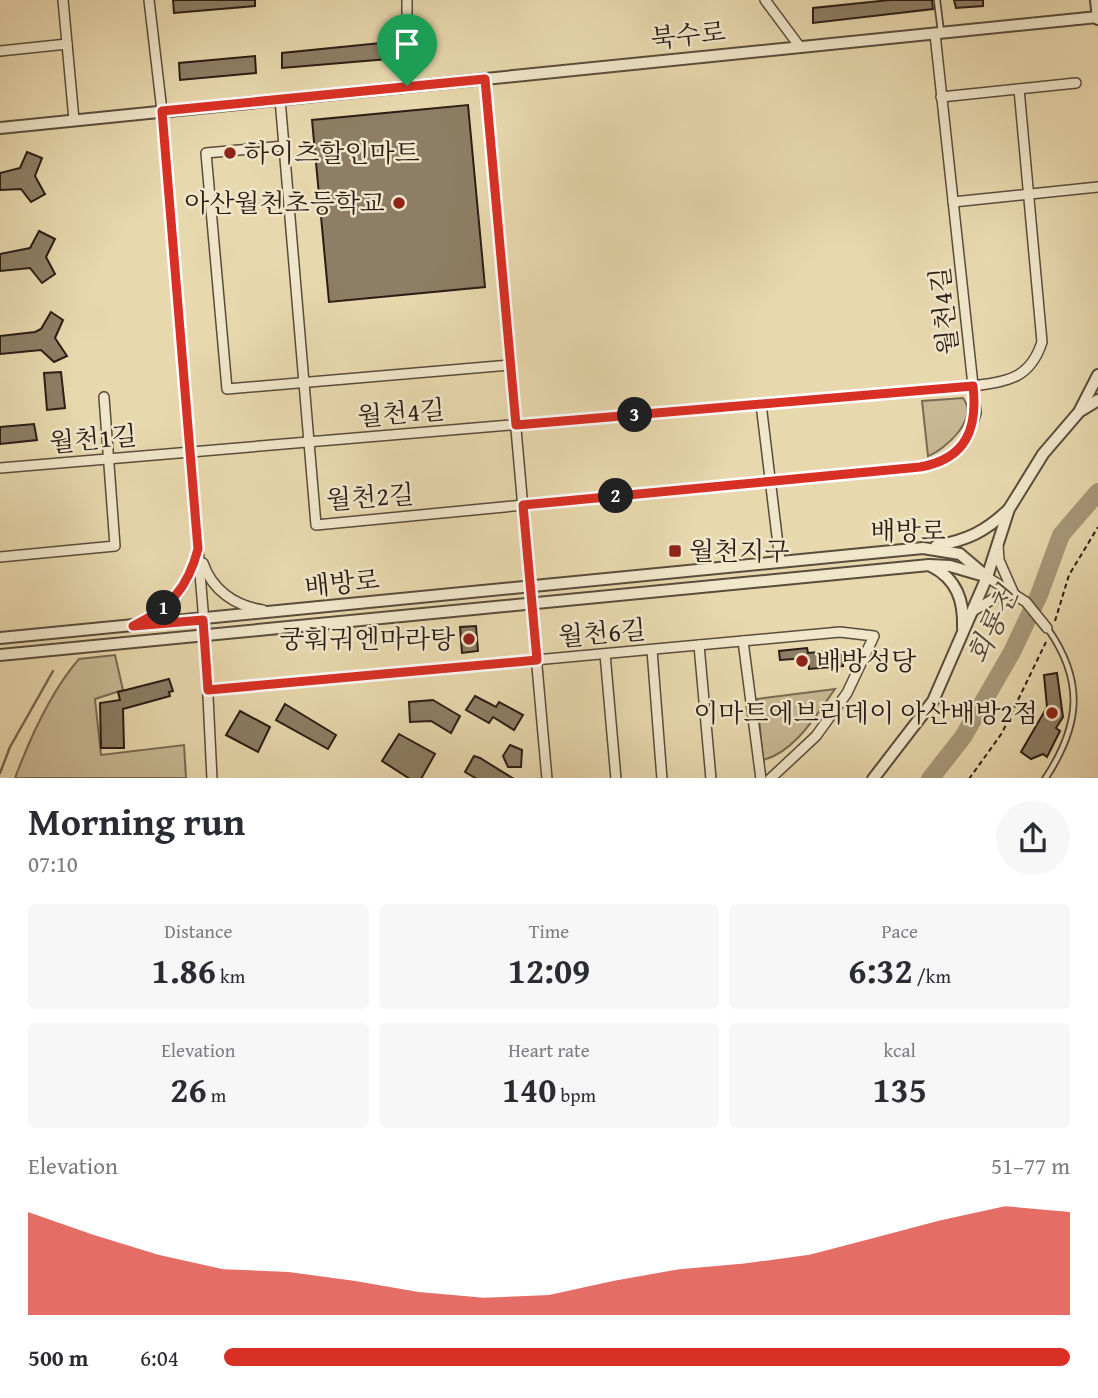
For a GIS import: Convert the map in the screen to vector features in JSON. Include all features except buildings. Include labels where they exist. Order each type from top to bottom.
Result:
[{"type":"street","points":[[63,0],[74,120]]},
{"type":"street","points":[[149,0],[162,111],[205,634],[212,778]]},
{"type":"street","points":[[407,0],[407,86]]},
{"type":"street","points":[[765,0],[800,47]]},
{"type":"street","points":[[1096,0],[1098,18]]},
{"type":"street","name":"북수로","points":[[0,128],[1098,18]]},
{"type":"street","name":"월천4길","points":[[190,452],[973,386],[941,97],[938,33]]},
{"type":"street","points":[[0,51],[67,44]]},
{"type":"street","points":[[485,79],[547,778]]},
{"type":"street","points":[[941,97],[1076,83]]},
{"type":"street","points":[[973,386],[1019,377],[1037,358],[1042,342],[1019,89]]},
{"type":"street","name":"월천2길","points":[[281,99],[316,525],[941,463],[957,451],[971,430],[976,413],[973,386]]},
{"type":"street","points":[[284,146],[206,153],[227,389],[510,365]]},
{"type":"street","points":[[953,202],[1098,187]]},
{"type":"street","points":[[920,549],[968,540],[990,527],[1009,509],[1044,454],[1079,412],[1098,375]]},
{"type":"street","points":[[0,557],[115,546],[104,397]]},
{"type":"street","points":[[1079,412],[1098,400]]},
{"type":"street","points":[[761,404],[780,561]]},
{"type":"street","name":"월천1길","points":[[0,468],[190,452]]},
{"type":"street","points":[[874,778],[933,701],[987,577],[1009,509]]},
{"type":"street","points":[[998,545],[1008,587]]},
{"type":"street","points":[[198,549],[206,572],[218,589],[233,601],[253,609],[278,612]]},
{"type":"street","points":[[133,626],[170,603],[193,569],[198,549]]},
{"type":"street","name":"배방로","points":[[0,638],[920,549],[942,549],[960,554],[987,577]]},
{"type":"street","points":[[929,565],[944,573],[956,587],[963,608],[963,634]]},
{"type":"street","name":"배방로","points":[[0,654],[929,565],[950,566],[987,577]]},
{"type":"street","points":[[987,577],[1008,587],[1039,615],[1049,630]]},
{"type":"street","points":[[973,611],[993,600],[1008,587]]},
{"type":"street","name":"월천6길","points":[[208,690],[840,632],[874,636],[847,693],[816,736],[771,778]]},
{"type":"street","points":[[743,641],[761,778]]},
{"type":"street","points":[[699,645],[711,778]]},
{"type":"street","points":[[652,650],[662,778]]},
{"type":"street","points":[[605,654],[616,778]]},
{"type":"lane","points":[[937,0],[938,33]]},
{"type":"lane","points":[[1046,778],[1068,739],[1075,709],[1073,684],[1063,650],[1049,630]]},
{"type":"path","points":[[970,778],[1002,733],[1049,630],[1069,575],[1098,527]]},
{"type":"shaded area","points":[[963,398],[967,406],[964,424],[951,440],[928,456],[922,401]]},
{"type":"shaded area","points":[[115,655],[123,690],[95,699],[101,755],[184,745],[186,778],[15,778],[42,716],[59,685],[79,659]]},
{"type":"shaded area","points":[[835,689],[795,741],[775,756],[763,760],[757,699]]},
{"type":"waterway","name":"회룡천","points":[[931,778],[963,737],[1012,652],[1039,595],[1061,535],[1098,492]]},
{"type":"waterway","points":[[0,773],[10,747],[53,671]]},
{"type":"place","name":"하이츠할인마트","points":[[230,153]]},
{"type":"place","name":"아산월천초등학교","points":[[399,203]]},
{"type":"place","name":"월천지구","points":[[675,551]]},
{"type":"place","name":"궁훠궈엔마라탕","points":[[469,639]]},
{"type":"place","name":"배방성당","points":[[802,661]]},
{"type":"place","name":"이마트에브리데이 아산배방2점","points":[[1052,713]]},
{"type":"route","points":[[485,79],[516,425],[973,386],[976,413],[971,430],[957,451],[941,463],[920,467],[523,505],[537,660],[208,690],[203,620],[133,626],[153,617],[170,603],[193,569],[198,549],[162,111],[407,86],[485,79]]}]
